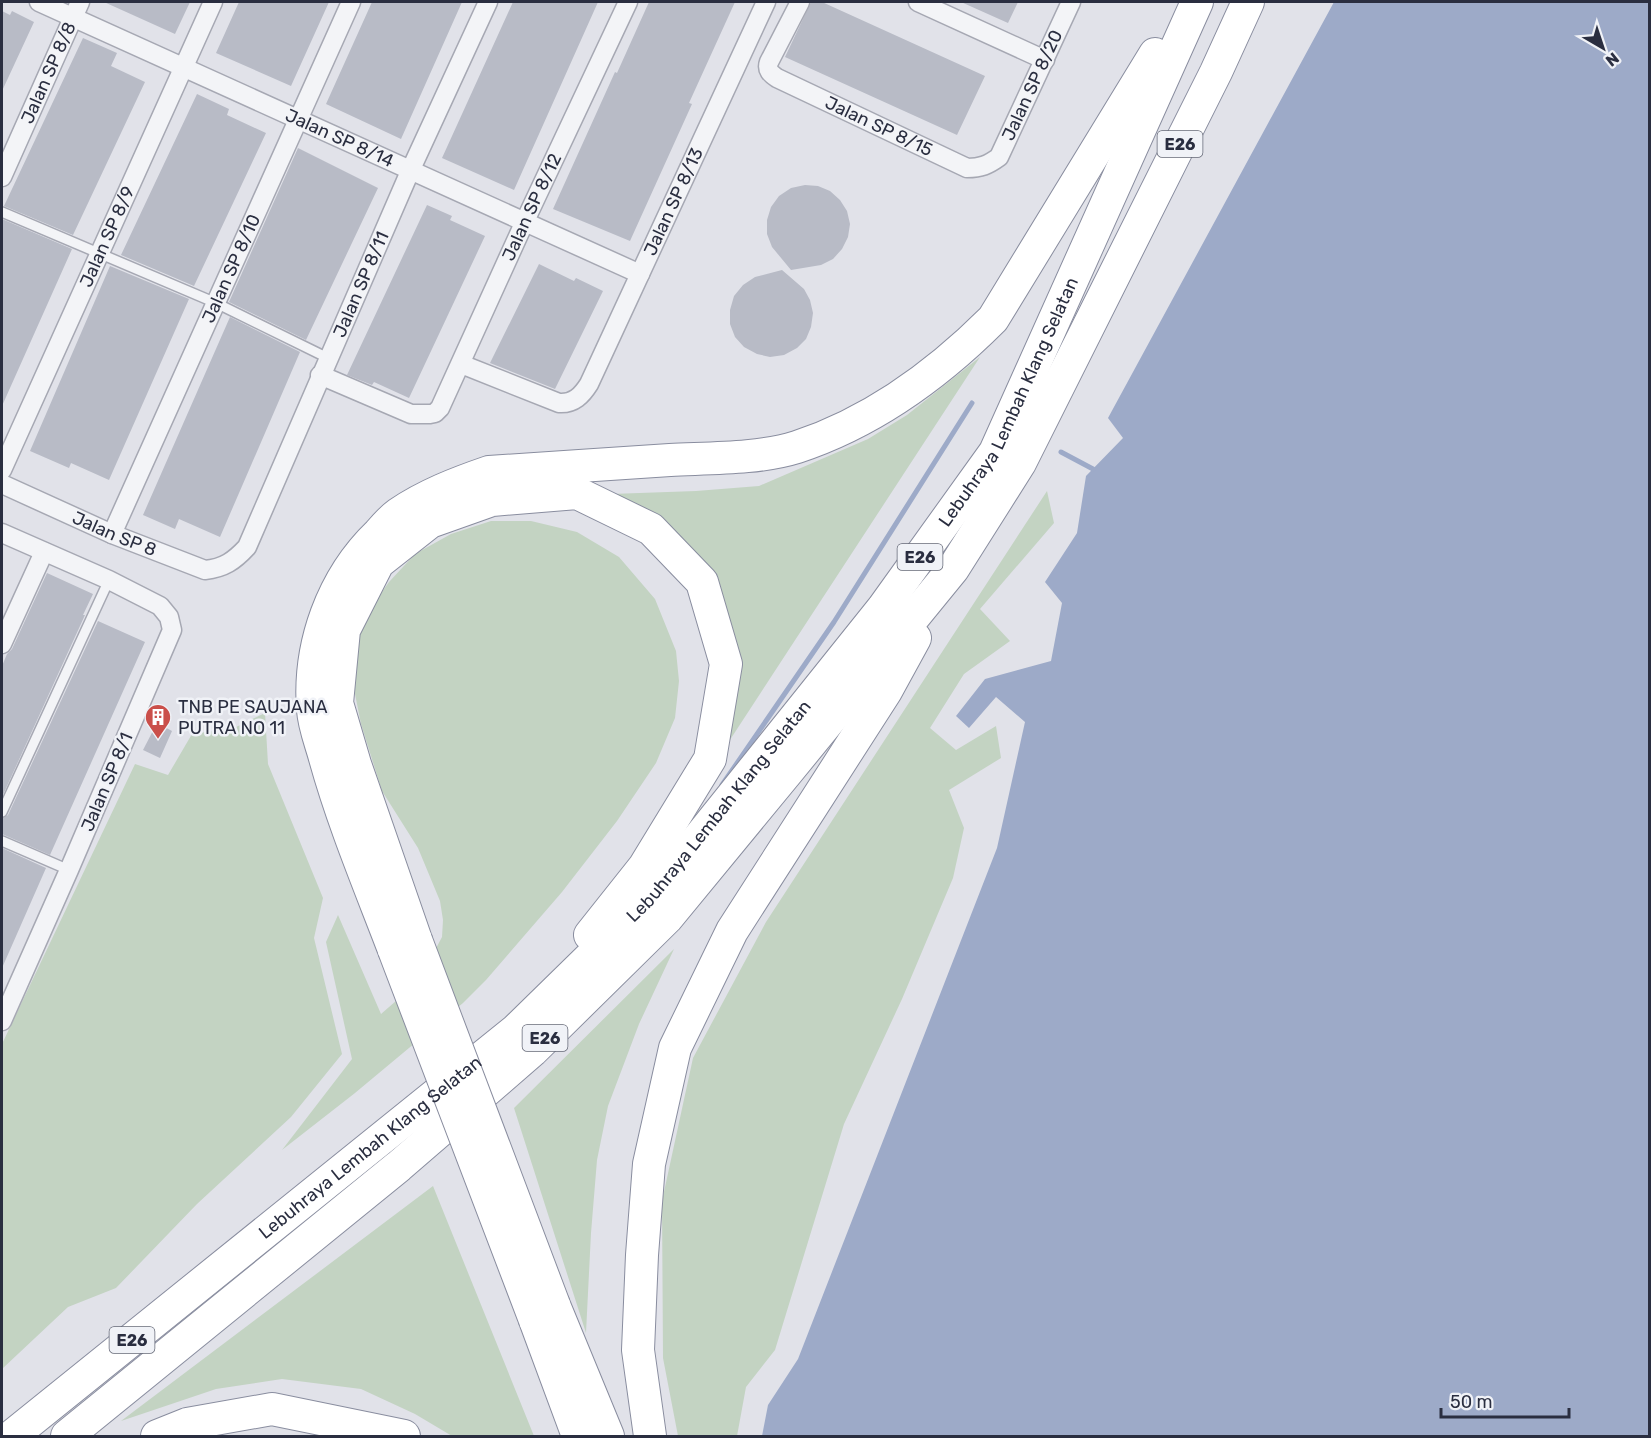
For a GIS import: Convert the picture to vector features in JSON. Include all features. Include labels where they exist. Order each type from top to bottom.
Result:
[{"type":"highway","points":[[608,1437],[545,1312],[405,945],[332,783],[313,711],[316,646],[328,609],[344,576],[366,545],[396,515],[454,484],[489,472],[735,458],[795,448],[852,425],[907,392],[960,351],[993,319],[1188,2]]},
{"type":"highway","name":"Lebuhraya Lembah Klang Selatan","points":[[12,1437],[516,1030],[649,900],[883,608],[995,452],[1197,2]]},
{"type":"highway","name":"Lebuhraya Lembah Klang Selatan","points":[[68,1437],[390,1173],[532,1051],[667,918],[953,569],[1020,464],[1216,72],[1248,2]]},
{"type":"highway","points":[[405,945],[337,703],[344,630],[378,563],[430,522],[492,500],[578,493],[651,529],[702,582],[726,664],[710,759],[644,867],[516,1030]]},
{"type":"highway","points":[[650,1437],[638,1350],[642,1255],[649,1164],[675,1048],[732,931],[886,691],[953,569]]},
{"type":"highway","points":[[545,1312],[578,1437]]},
{"type":"highway","points":[[157,1437],[187,1424],[272,1409],[404,1437]]},
{"type":"street","name":"Jalan SP 8/14","points":[[39,2],[76,9],[184,67],[640,274]]},
{"type":"street","name":"Jalan SP 8/9","points":[[2,470],[213,2]]},
{"type":"street","name":"Jalan SP 8/10","points":[[112,534],[351,2]]},
{"type":"street","name":"Jalan SP 8/11","points":[[230,563],[247,547],[411,169],[488,2]]},
{"type":"street","name":"Jalan SP 8/12","points":[[320,375],[411,414],[435,413],[445,401],[525,221],[628,2]]},
{"type":"street","name":"Jalan SP 8/13","points":[[461,364],[559,403],[566,404],[576,399],[589,384],[766,2]]},
{"type":"street","name":"Jalan SP 8/15","points":[[800,2],[769,62],[770,73],[967,168],[989,165]]},
{"type":"street","points":[[918,2],[1045,60]]},
{"type":"street","name":"Jalan SP 8/20","points":[[989,165],[999,157],[1006,144],[1071,2]]},
{"type":"street","name":"Jalan SP 8/8","points":[[2,177],[76,9]]},
{"type":"street","name":"Jalan SP 8","points":[[2,484],[112,534],[205,570],[219,568],[230,563]]},
{"type":"street","name":"Jalan SP 8/1","points":[[2,532],[109,580],[160,606],[169,617],[172,630],[2,1021]]},
{"type":"street","points":[[2,644],[44,552]]},
{"type":"lane","points":[[2,212],[216,303],[328,358]]},
{"type":"lane","points":[[2,812],[109,580]]},
{"type":"lane","points":[[2,841],[69,870]]},
{"type":"green space","points":[[980,357],[724,749],[710,578],[611,494],[759,486],[868,439],[907,415]]},
{"type":"green space","points":[[1047,491],[1054,523],[980,609],[1010,641],[964,674],[930,728],[956,750],[996,726],[1001,758],[949,790],[964,828],[953,878],[902,999],[844,1124],[775,1350],[746,1387],[737,1436],[678,1436],[663,1358],[662,1201],[693,1058],[766,922]]},
{"type":"green space","points":[[491,521],[531,521],[577,532],[619,557],[655,599],[676,651],[679,681],[675,718],[656,763],[617,821],[562,892],[486,980],[463,1003],[355,1093],[282,1150],[352,1059],[326,942],[338,915],[381,1014],[435,967],[433,954],[442,937],[443,920],[440,901],[418,848],[382,791],[361,724],[352,679],[357,642],[367,613],[389,582],[415,554],[451,534]]},
{"type":"green space","points":[[265,713],[268,764],[323,898],[314,938],[342,1054],[291,1117],[197,1204],[116,1288],[68,1307],[2,1369],[2,1044],[135,764],[168,775],[192,734],[234,728]]},
{"type":"green space","points":[[674,949],[639,1024],[608,1106],[597,1160],[586,1333],[514,1108]]},
{"type":"green space","points":[[433,1186],[534,1436],[452,1436],[415,1414],[361,1389],[282,1379],[216,1389],[121,1421]]},
{"type":"water","points":[[1334,2],[1649,2],[1649,1436],[762,1436],[768,1405],[798,1359],[997,848],[1025,722],[996,697],[969,728],[956,716],[985,679],[1051,661],[1062,603],[1045,582],[1077,533],[1086,476],[1123,438],[1108,418]]},
{"type":"building","points":[[104,2],[190,2],[175,34]]},
{"type":"building","points":[[239,2],[329,2],[291,86],[216,53]]},
{"type":"building","points":[[372,2],[462,2],[401,139],[326,104]]},
{"type":"building","points":[[513,2],[598,2],[514,190],[442,158]]},
{"type":"building","points":[[649,2],[735,2],[630,241],[553,209]]},
{"type":"building","points":[[811,2],[822,2],[985,76],[957,135],[785,57]]},
{"type":"building","points":[[961,2],[1018,2],[1008,23]]},
{"type":"building","points":[[2,11],[10,15],[12,11],[34,22],[2,91]]},
{"type":"building","points":[[83,38],[117,53],[111,66],[145,82],[73,235],[4,206]]},
{"type":"building","points":[[197,94],[229,109],[227,115],[266,133],[194,286],[121,255]]},
{"type":"building","points":[[298,148],[378,188],[306,340],[229,302]]},
{"type":"building","points":[[805,185],[818,186],[830,191],[840,200],[847,211],[850,224],[848,237],[842,249],[833,259],[821,265],[791,270],[772,247],[767,234],[767,220],[771,207],[779,196],[791,188]]},
{"type":"building","points":[[427,205],[452,216],[450,220],[485,236],[409,398],[374,382],[372,385],[347,375]]},
{"type":"building","points":[[2,219],[72,249],[2,406]]},
{"type":"building","points":[[539,264],[574,281],[576,278],[603,291],[555,389],[490,363]]},
{"type":"building","points":[[110,266],[189,299],[109,480],[71,463],[69,468],[30,451]]},
{"type":"building","points":[[782,270],[804,289],[813,313],[806,339],[797,348],[784,355],[770,357],[757,354],[744,347],[735,337],[730,324],[730,310],[734,296],[743,285],[755,277]]},
{"type":"building","points":[[230,317],[300,352],[220,537],[179,519],[175,529],[143,515]]},
{"type":"building","points":[[47,573],[93,594],[2,797],[2,666]]},
{"type":"building","points":[[98,621],[145,642],[50,855],[2,834],[2,819],[8,815]]},
{"type":"building","name":"TNB PE SAUJANA PUTRA NO 11","points":[[157,723],[172,731],[160,758],[143,750]]},
{"type":"building","points":[[2,848],[46,868],[2,968]]},
{"type":"waterway","points":[[722,785],[834,622],[972,403]]},
{"type":"waterway","points":[[1061,452],[1093,469]]},
{"type":"place","name":"TNB PE SAUJANA PUTRA NO 11","points":[[158,740]]}]
